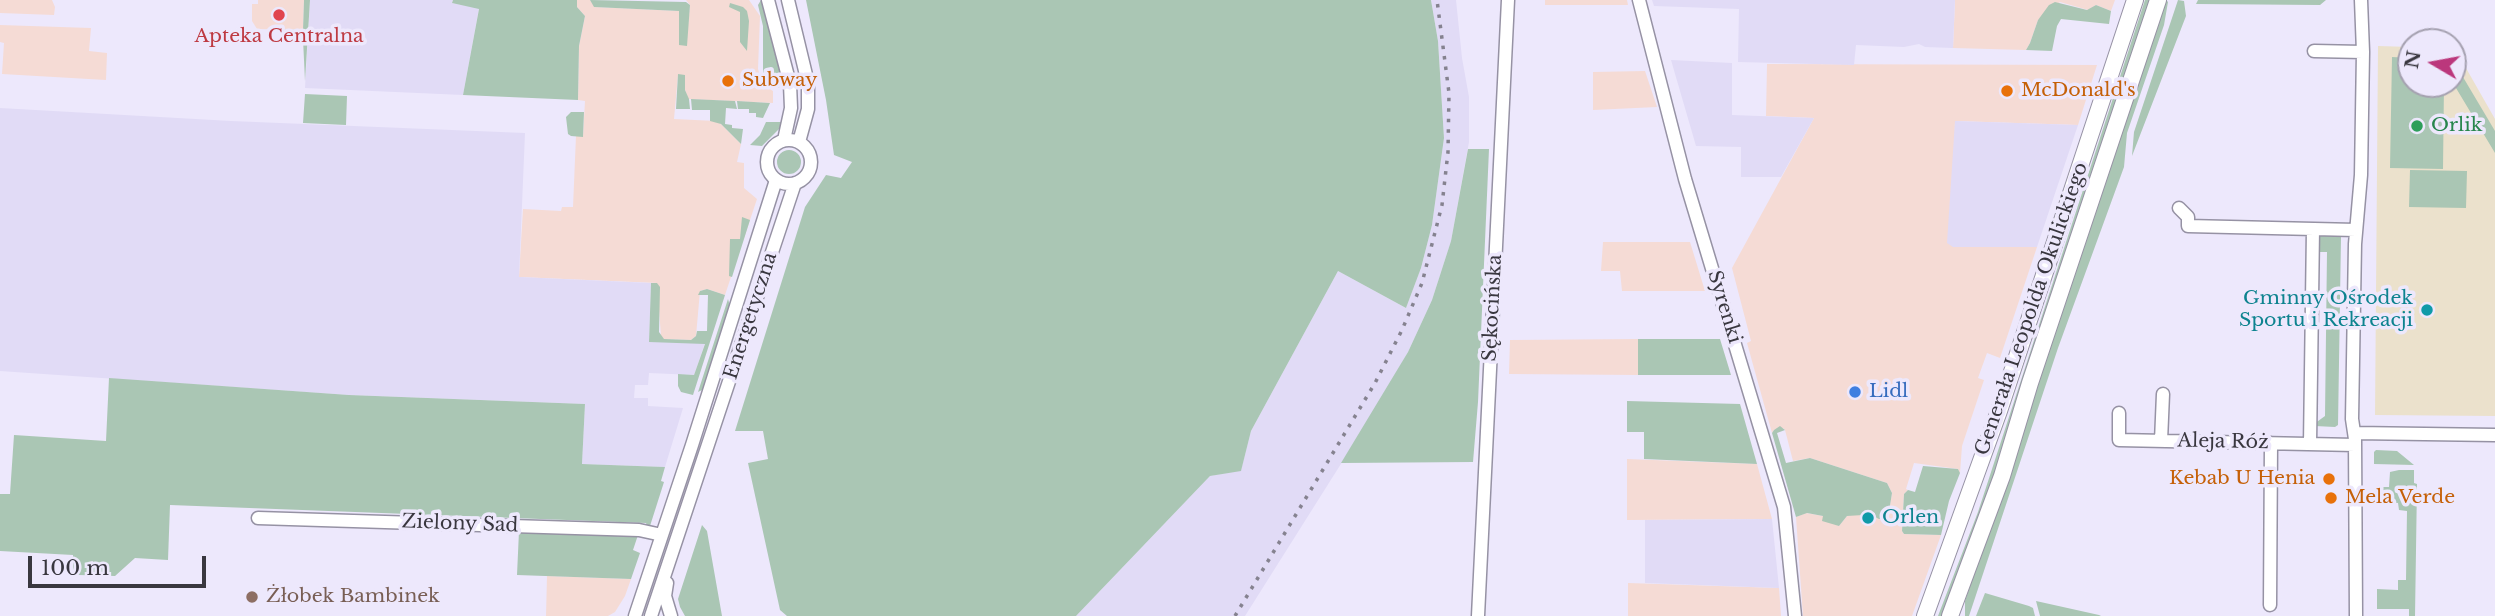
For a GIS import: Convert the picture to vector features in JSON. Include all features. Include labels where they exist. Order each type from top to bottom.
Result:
[{"type":"main road","name":"Generała Leopolda Okulickiego","points":[[1925,616],[1999,411],[2135,0]]},
{"type":"main road","name":"Generała Leopolda Okulickiego","points":[[1954,612],[2002,476],[2030,383],[2158,0]]},
{"type":"street","points":[[768,0],[790,84],[791,108],[784,140]]},
{"type":"street","points":[[788,0],[809,93],[806,122],[799,142]]},
{"type":"street","name":"Sękocińska","points":[[1478,616],[1508,0]]},
{"type":"street","name":"Syrenki","points":[[1639,0],[1687,184],[1784,507],[1795,616]]},
{"type":"street","points":[[2356,616],[2355,439],[2352,419],[2356,230],[2361,175],[2361,0]]},
{"type":"street","points":[[2314,51],[2363,52]]},
{"type":"street","points":[[784,140],[799,142],[811,161],[807,175],[789,184],[776,180],[768,170],[768,155],[777,143],[784,140]]},
{"type":"street","name":"Energetyczna","points":[[635,616],[776,180]]},
{"type":"street","name":"Energetyczna","points":[[651,616],[795,183]]},
{"type":"street","points":[[2179,208],[2188,217],[2188,226],[2356,230]]},
{"type":"street","points":[[2310,444],[2313,229]]},
{"type":"street","points":[[2161,441],[2163,394]]},
{"type":"street","name":"Aleja Róż","points":[[2119,413],[2119,440],[2310,444],[2355,439],[2495,435]]},
{"type":"street","points":[[2270,605],[2272,443]]},
{"type":"street","points":[[692,444],[707,449]]},
{"type":"street","name":"Zielony Sad","points":[[258,518],[639,530],[662,536]]},
{"type":"street","points":[[671,555],[665,596],[671,616]]},
{"type":"street","points":[[629,616],[642,597]]},
{"type":"shaded area","points":[[0,0],[52,0],[54,15],[0,13]]},
{"type":"shaded area","points":[[258,0],[304,0],[303,30],[257,29],[252,21],[252,4],[258,4]]},
{"type":"shaded area","points":[[310,0],[453,0],[452,3],[479,8],[463,95],[305,88]]},
{"type":"shaded area","points":[[577,0],[590,0],[595,7],[680,11],[679,45],[686,45],[690,5],[686,0],[749,0],[760,16],[758,69],[763,85],[773,91],[773,103],[688,99],[685,75],[678,75],[674,119],[716,121],[721,124],[741,144],[737,162],[744,163],[744,188],[757,199],[725,295],[707,289],[700,291],[696,336],[691,340],[663,339],[661,336],[657,283],[519,277],[523,209],[561,211],[562,207],[573,207],[576,136],[583,136],[585,101],[578,100],[579,46],[585,16],[577,7]]},
{"type":"shaded area","points":[[1431,0],[1456,0],[1469,97],[1469,142],[1451,241],[1432,300],[1408,352],[1380,402],[1245,616],[1076,616],[1210,476],[1241,470],[1251,431],[1338,271],[1406,308],[1421,268],[1432,225],[1444,138],[1438,41]]},
{"type":"shaded area","points":[[1545,0],[1627,0],[1628,5],[1545,5]]},
{"type":"shaded area","points":[[1652,0],[1955,0],[1953,48],[1925,47],[1919,44],[1904,47],[1856,45],[1854,65],[1738,62],[1739,9],[1654,6]]},
{"type":"shaded area","points":[[1955,0],[2115,0],[2111,11],[2096,5],[2088,10],[2060,2],[2038,20],[2026,50],[1953,48]]},
{"type":"shaded area","points":[[0,25],[91,28],[89,51],[107,53],[106,80],[2,74],[4,43],[0,42]]},
{"type":"shaded area","points":[[2378,46],[2397,47],[2397,98],[2467,98],[2467,70],[2495,119],[2495,416],[2375,415]]},
{"type":"shaded area","points":[[1671,60],[1732,63],[1732,115],[1814,118],[1781,177],[1741,177],[1741,147],[1696,146]]},
{"type":"shaded area","points":[[1767,64],[2097,65],[2078,125],[1955,121],[1954,247],[2037,247],[2000,358],[1987,353],[1978,378],[1984,380],[1962,446],[1960,473],[1958,469],[1914,463],[1906,489],[1908,490],[1904,494],[1902,531],[1904,534],[1941,535],[1912,616],[1803,616],[1796,517],[1806,513],[1823,516],[1839,526],[1847,516],[1863,511],[1888,518],[1892,493],[1887,483],[1810,458],[1793,461],[1785,430],[1774,430],[1772,433],[1747,343],[1751,341],[1732,268],[1814,118],[1766,116]]},
{"type":"shaded area","points":[[1645,71],[1657,107],[1593,110],[1593,72]]},
{"type":"shaded area","points":[[0,108],[525,133],[519,277],[651,283],[649,341],[705,343],[694,375],[649,373],[648,385],[635,385],[634,398],[648,398],[648,406],[683,408],[665,467],[582,464],[585,404],[349,395],[0,371]]},
{"type":"shaded area","points":[[1955,121],[2078,125],[2037,247],[1953,247],[1947,243]]},
{"type":"shaded area","points":[[1603,242],[1690,242],[1705,291],[1622,291],[1620,271],[1601,271]]},
{"type":"shaded area","points":[[1638,339],[1638,375],[1509,374],[1510,340]]},
{"type":"shaded area","points":[[1627,459],[1757,464],[1772,519],[1627,520]]},
{"type":"shaded area","points":[[1772,519],[1779,588],[1645,583],[1645,520]]},
{"type":"shaded area","points":[[547,576],[631,579],[625,596],[615,612],[608,616],[546,616]]},
{"type":"shaded area","points":[[1628,583],[1779,588],[1781,616],[1628,616]]},
{"type":"green space","points":[[304,0],[310,0],[305,81],[303,39],[268,29],[303,30]]},
{"type":"green space","points":[[453,0],[577,0],[577,7],[585,16],[579,46],[578,100],[463,95],[479,9],[452,3]]},
{"type":"green space","points":[[590,0],[686,2],[690,5],[687,46],[679,45],[679,11],[594,7]]},
{"type":"green space","points":[[761,0],[781,77],[779,88],[769,85],[763,75],[763,26],[758,5]]},
{"type":"green space","points":[[806,0],[1431,0],[1438,41],[1444,138],[1432,225],[1421,268],[1406,308],[1338,271],[1251,431],[1241,471],[1210,476],[1076,616],[787,616],[780,610],[748,463],[768,459],[763,431],[735,431],[805,207],[826,175],[841,178],[852,162],[834,155]]},
{"type":"green space","points":[[2145,0],[2150,0],[1982,516],[1943,616],[1938,616],[1978,512]]},
{"type":"green space","points":[[2166,0],[2168,2],[2164,25],[2127,133],[2124,167],[2058,348],[1969,616],[1965,616],[1965,601]]},
{"type":"green space","points":[[2178,0],[2184,1],[2186,16],[2132,156],[2134,132]]},
{"type":"green space","points":[[2198,0],[2326,0],[2320,5],[2196,4]]},
{"type":"green space","points":[[2055,2],[2087,10],[2096,5],[2111,11],[2109,24],[2061,19],[2052,51],[2026,50],[2038,20],[2049,5]]},
{"type":"green space","points":[[730,3],[747,11],[747,51],[740,42],[740,12],[729,7]]},
{"type":"green space","name":"Orlik","points":[[2392,57],[2397,57],[2397,98],[2444,98],[2443,169],[2390,168]]},
{"type":"green space","points":[[678,74],[685,75],[685,90],[690,109],[676,109]]},
{"type":"green space","points":[[2467,84],[2495,131],[2495,153],[2462,98],[2467,98]]},
{"type":"green space","points":[[305,94],[347,96],[346,125],[303,123]]},
{"type":"green space","points":[[691,99],[735,101],[737,109],[726,108],[725,124],[743,129],[741,144],[721,124],[710,121],[710,110],[692,110]]},
{"type":"green space","points":[[737,101],[770,103],[763,118],[756,117],[756,113],[749,113],[749,109],[738,109]]},
{"type":"green space","points":[[571,112],[584,112],[583,137],[568,134],[566,117]]},
{"type":"green space","points":[[766,122],[782,122],[781,127],[762,146],[750,145],[760,135]]},
{"type":"green space","points":[[1468,149],[1489,149],[1473,462],[1341,463],[1408,352],[1432,300],[1451,241]]},
{"type":"green space","points":[[789,150],[800,157],[801,162],[794,173],[789,174],[778,167],[777,162],[784,151]]},
{"type":"green space","points":[[2410,170],[2467,171],[2466,208],[2409,207]]},
{"type":"green space","points":[[742,217],[750,220],[732,277],[729,276],[730,239],[740,239]]},
{"type":"green space","points":[[2322,234],[2341,237],[2338,425],[2335,427],[2314,424],[2325,416],[2327,252],[2319,252],[2319,237]]},
{"type":"green space","points":[[651,283],[657,283],[660,287],[659,332],[664,339],[691,340],[697,331],[707,331],[708,295],[698,295],[700,291],[707,289],[725,295],[693,395],[681,392],[678,374],[694,375],[705,344],[649,342]]},
{"type":"green space","points":[[728,299],[730,306],[704,389],[698,392]]},
{"type":"green space","points":[[1638,339],[1720,339],[1731,375],[1638,375]]},
{"type":"green space","points":[[109,378],[349,395],[585,404],[582,464],[665,467],[661,481],[664,482],[650,526],[646,523],[170,505],[168,560],[135,558],[115,576],[75,573],[73,555],[0,551],[0,494],[10,494],[14,435],[106,441]]},
{"type":"green space","points":[[1627,401],[1740,404],[1757,464],[1644,459],[1644,432],[1627,432]]},
{"type":"green space","points":[[1780,426],[1785,430],[1777,433],[1786,463],[1810,458],[1887,483],[1892,493],[1888,518],[1879,519],[1875,517],[1875,513],[1864,511],[1863,515],[1847,516],[1839,526],[1822,521],[1823,516],[1807,513],[1796,517],[1772,433]]},
{"type":"green space","points":[[2376,450],[2397,451],[2414,465],[2374,464]]},
{"type":"green space","points":[[1923,466],[1958,469],[1960,473],[1949,501],[1941,535],[1904,534],[1902,531],[1904,494],[1908,490],[1915,492]]},
{"type":"green space","points":[[2414,470],[2414,483],[2417,484],[2415,616],[2409,616],[2409,609],[2377,609],[2377,589],[2398,590],[2398,580],[2406,580],[2407,511],[2399,510],[2398,503],[2377,502],[2377,487],[2389,487],[2390,472]]},
{"type":"green space","points":[[702,525],[707,531],[722,616],[685,616],[678,599]]},
{"type":"green space","points":[[519,531],[638,535],[633,550],[640,553],[631,579],[517,575]]},
{"type":"green space","points":[[1985,593],[2029,606],[2033,608],[2035,616],[1976,616]]},
{"type":"green space","points":[[2036,601],[2099,615],[2101,616],[2040,616]]},
{"type":"railway","points":[[1235,616],[1375,383],[1422,283],[1442,205],[1448,152],[1449,93],[1437,0]]},
{"type":"place","name":"Apteka Centralna","points":[[279,15]]},
{"type":"place","name":"Subway","points":[[728,81]]},
{"type":"place","name":"McDonald's","points":[[2007,91]]},
{"type":"place","name":"Orlik","points":[[2417,126]]},
{"type":"place","name":"Gminny Ośrodek Sportu i Rekreacji","points":[[2427,310]]},
{"type":"place","name":"Lidl","points":[[1855,392]]},
{"type":"place","name":"Kebab U Henia","points":[[2329,479]]},
{"type":"place","name":"Mela Verde","points":[[2331,498]]},
{"type":"place","name":"Orlen","points":[[1868,518]]},
{"type":"place","name":"Żłobek Bambinek","points":[[252,597]]}]
